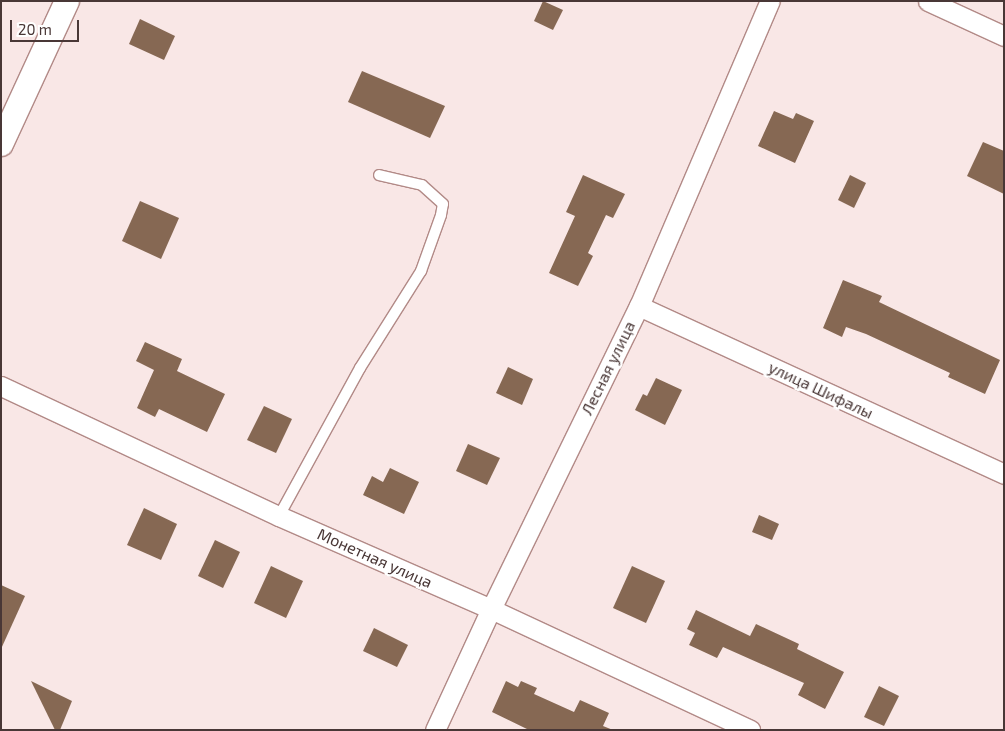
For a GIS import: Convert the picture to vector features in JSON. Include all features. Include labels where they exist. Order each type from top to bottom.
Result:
[{"type":"street","points":[[1,144],[68,1]]},
{"type":"street","name":"Лесная улица","points":[[435,730],[491,609],[639,306],[770,1]]},
{"type":"street","points":[[928,1],[1004,36]]},
{"type":"street","name":"улица Шифалы","points":[[639,306],[1004,474]]},
{"type":"street","name":"Монетная улица","points":[[1,386],[279,516],[491,609],[750,730]]},
{"type":"lane","points":[[279,516],[360,368],[422,271],[441,216],[443,204],[422,185],[379,175]]},
{"type":"building","points":[[543,1],[563,10],[553,30],[534,21]]},
{"type":"building","points":[[140,19],[175,36],[164,60],[129,44]]},
{"type":"building","points":[[362,71],[445,106],[430,138],[348,102]]},
{"type":"building","points":[[774,111],[793,119],[796,113],[814,121],[795,163],[758,146]]},
{"type":"building","points":[[983,142],[1004,151],[1004,194],[967,176]]},
{"type":"building","points":[[583,175],[625,194],[613,218],[606,215],[588,253],[593,256],[578,286],[549,273],[575,216],[566,212]]},
{"type":"building","points":[[850,175],[866,183],[854,208],[838,200]]},
{"type":"building","points":[[140,201],[179,218],[161,259],[122,241]]},
{"type":"building","points":[[843,280],[882,296],[879,302],[1000,360],[985,394],[948,377],[950,373],[866,334],[846,327],[842,337],[823,328]]},
{"type":"building","points":[[145,342],[182,359],[177,371],[225,394],[207,432],[159,409],[155,417],[137,408],[154,370],[136,361]]},
{"type":"building","points":[[508,367],[533,379],[522,405],[496,393]]},
{"type":"building","points":[[656,378],[682,390],[665,425],[635,410],[643,394],[647,396]]},
{"type":"building","points":[[264,406],[292,419],[276,453],[247,440]]},
{"type":"building","points":[[468,444],[500,458],[487,485],[456,471]]},
{"type":"building","points":[[390,468],[419,482],[404,514],[363,495],[372,476],[383,482]]},
{"type":"building","points":[[144,508],[177,524],[161,560],[127,545]]},
{"type":"building","points":[[759,515],[779,524],[772,540],[752,532]]},
{"type":"building","points":[[215,540],[240,552],[223,588],[198,576]]},
{"type":"building","points":[[271,566],[303,581],[286,618],[254,603]]},
{"type":"building","points":[[632,566],[665,581],[646,623],[613,608]]},
{"type":"building","points":[[1,585],[25,596],[1,649]]},
{"type":"building","points":[[696,610],[750,636],[756,624],[799,644],[797,649],[844,672],[825,709],[798,695],[804,683],[723,647],[717,658],[689,645],[695,633],[687,629]]},
{"type":"building","points":[[374,628],[408,645],[397,667],[363,651]]},
{"type":"building","points":[[31,681],[72,701],[60,730],[55,730]]},
{"type":"building","points":[[506,681],[518,687],[521,681],[537,688],[534,694],[574,712],[580,700],[609,713],[603,726],[613,730],[529,730],[492,712]]},
{"type":"building","points":[[879,686],[899,696],[884,726],[864,717]]}]
